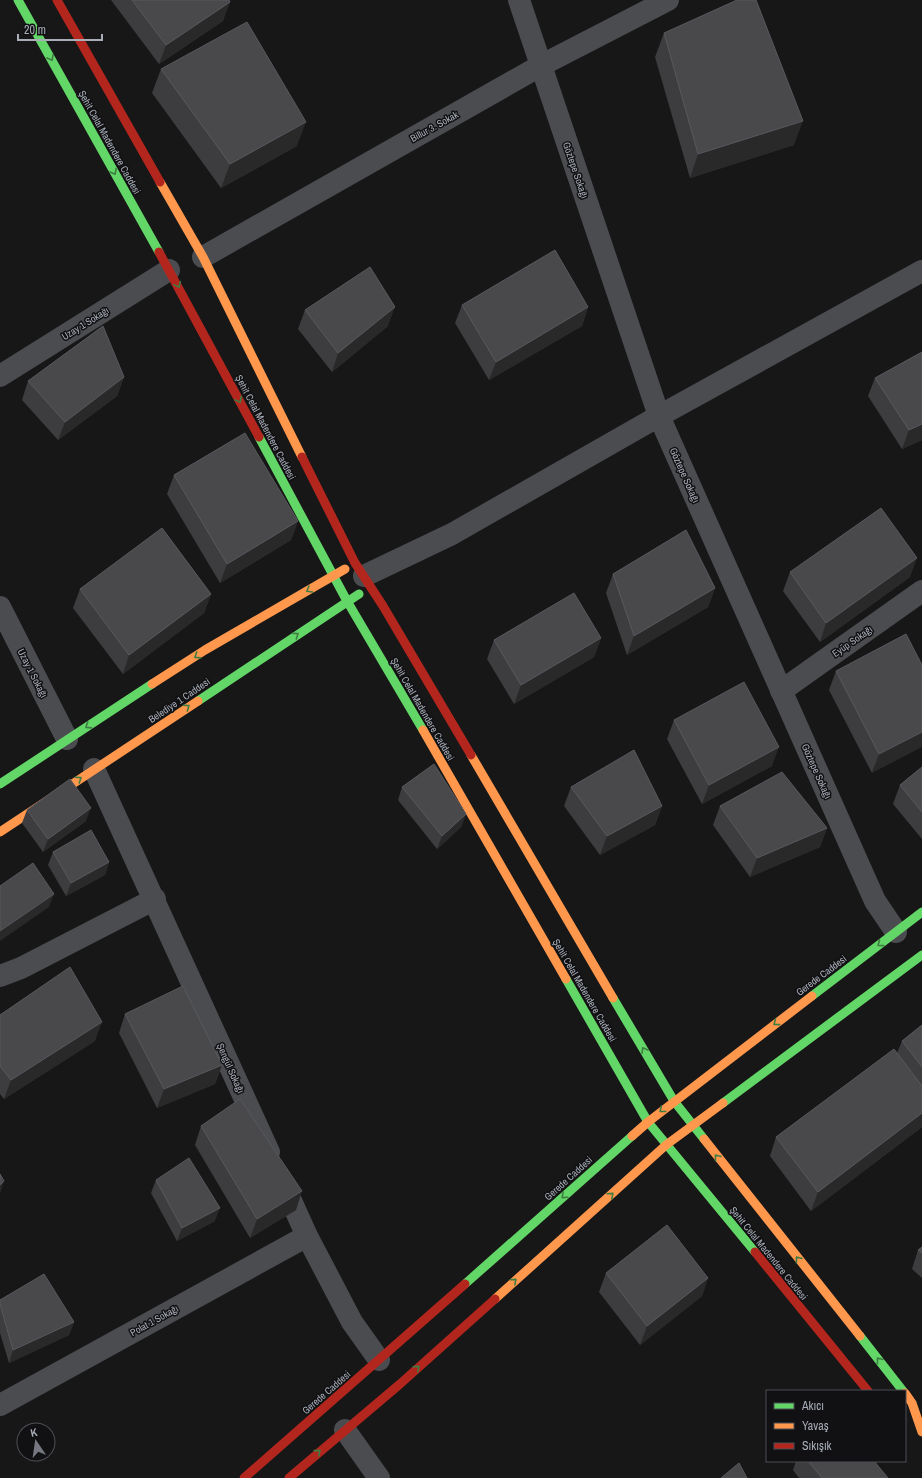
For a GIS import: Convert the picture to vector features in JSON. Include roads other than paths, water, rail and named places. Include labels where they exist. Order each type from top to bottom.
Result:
[{"type":"street","name":"Şehit Celal Madendere Caddesi","points":[[18,0],[169,270],[333,577],[469,809],[648,1122],[867,1390]]},
{"type":"street","name":"Şehit Celal Madendere Caddesi","points":[[56,0],[203,257],[363,575],[674,1101],[902,1390]]},
{"type":"street","name":"Göztepe Sokağı","points":[[519,0],[659,416],[875,901],[898,934]]},
{"type":"street","name":"Billur 3. Sokak","points":[[203,257],[540,66],[668,0]]},
{"type":"street","name":"Uzay 1 Sokağı","points":[[0,376],[169,270]]},
{"type":"street","points":[[0,784],[66,739],[205,650],[333,577],[363,575],[452,534],[659,416],[922,271]]},
{"type":"street","name":"Belediye 1 Caddesi","points":[[0,832],[347,601],[363,575]]},
{"type":"street","name":"Eyüp Sokağı","points":[[782,691],[922,591]]},
{"type":"street","name":"Uzay 1 Sokağı","points":[[0,607],[66,739]]},
{"type":"street","name":"Şengül Sokağı","points":[[94,769],[307,1236],[352,1322],[382,1363]]},
{"type":"street","points":[[0,976],[21,968],[155,900]]},
{"type":"street","name":"Gerede Caddesi","points":[[244,1478],[382,1363],[648,1122],[898,934],[922,912]]},
{"type":"street","points":[[289,1478],[345,1430],[397,1381],[666,1145],[918,955]]},
{"type":"street","name":"Polat 1 Sokağı","points":[[0,1405],[307,1236]]},
{"type":"street","points":[[906,1395],[912,1403],[922,1432]]},
{"type":"street","points":[[345,1430],[379,1478]]},
{"type":"street","points":[[911,1431],[922,1439]]}]
